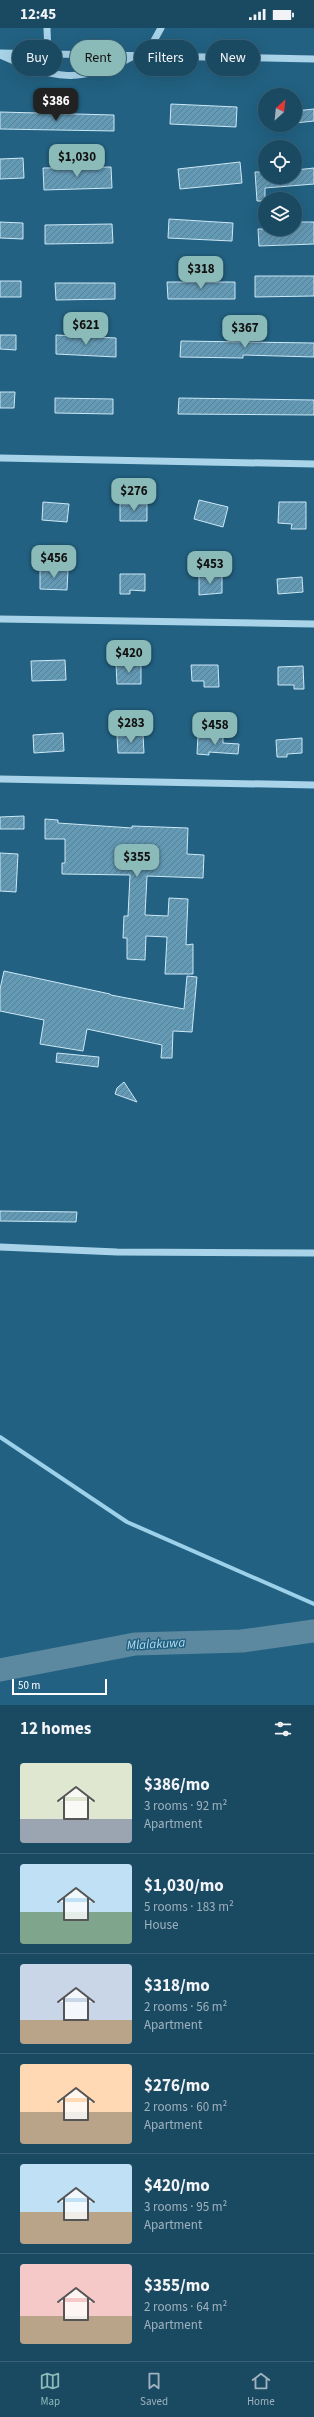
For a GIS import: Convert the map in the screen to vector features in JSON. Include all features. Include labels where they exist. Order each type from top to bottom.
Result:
[{"type":"lane","points":[[47,28],[47,40]]},
{"type":"lane","points":[[154,40],[161,28]]},
{"type":"lane","points":[[0,54],[12,54]]},
{"type":"lane","points":[[0,54],[46,73],[68,76],[90,75],[109,70],[134,56]]},
{"type":"lane","points":[[62,54],[134,55]]},
{"type":"lane","points":[[198,56],[314,59]]},
{"type":"lane","points":[[0,458],[314,464]]},
{"type":"lane","points":[[0,619],[314,624]]},
{"type":"lane","points":[[0,779],[314,785]]},
{"type":"lane","points":[[0,1247],[117,1252],[314,1253]]},
{"type":"building","points":[[171,104],[237,107],[236,127],[170,124]]},
{"type":"building","points":[[314,109],[314,121],[302,122],[302,110]]},
{"type":"building","points":[[0,112],[114,115],[114,131],[0,129]]},
{"type":"building","points":[[23,158],[24,178],[0,179],[0,159]]},
{"type":"building","points":[[240,162],[242,183],[180,189],[178,169]]},
{"type":"building","points":[[111,167],[112,188],[44,190],[43,168]]},
{"type":"building","points":[[314,168],[314,184],[265,188],[265,192],[258,192],[257,201],[255,172],[258,172],[258,184],[302,184],[302,169]]},
{"type":"building","points":[[169,219],[233,223],[232,241],[168,238]]},
{"type":"building","points":[[0,222],[23,223],[23,239],[0,238]]},
{"type":"building","points":[[302,222],[314,222],[314,244],[259,246],[258,236],[302,236]]},
{"type":"building","points":[[112,224],[113,243],[45,244],[45,225]]},
{"type":"building","points":[[255,276],[314,276],[314,296],[255,297]]},
{"type":"building","points":[[0,281],[21,281],[21,297],[0,297]]},
{"type":"building","points":[[167,282],[235,282],[235,299],[168,299]]},
{"type":"building","points":[[55,283],[115,283],[115,299],[56,300]]},
{"type":"building","points":[[0,335],[16,335],[16,350],[0,349]]},
{"type":"building","points":[[56,335],[116,338],[116,357],[56,354]]},
{"type":"building","points":[[181,341],[314,343],[314,357],[243,355],[243,358],[180,357]]},
{"type":"building","points":[[0,392],[15,392],[14,408],[0,408]]},
{"type":"building","points":[[55,398],[113,399],[113,414],[55,413]]},
{"type":"building","points":[[179,398],[314,400],[314,415],[178,414]]},
{"type":"building","points":[[199,500],[228,507],[223,527],[194,519]]},
{"type":"building","points":[[43,502],[69,504],[67,522],[42,520]]},
{"type":"building","points":[[279,502],[306,502],[306,529],[291,529],[292,524],[278,523]]},
{"type":"building","points":[[120,504],[147,504],[147,521],[120,521]]},
{"type":"building","points":[[40,569],[68,570],[67,590],[40,589]]},
{"type":"building","points":[[120,574],[145,574],[145,591],[130,590],[130,594],[120,594]]},
{"type":"building","points":[[199,575],[222,576],[222,593],[199,595]]},
{"type":"building","points":[[302,577],[303,592],[278,594],[277,579]]},
{"type":"building","points":[[65,660],[66,680],[32,681],[31,661]]},
{"type":"building","points":[[116,664],[141,664],[141,684],[117,684]]},
{"type":"building","points":[[191,665],[218,665],[219,687],[204,687],[204,681],[192,681]]},
{"type":"building","points":[[303,666],[304,689],[294,689],[294,685],[278,685],[278,667]]},
{"type":"building","points":[[63,733],[64,751],[34,753],[33,735]]},
{"type":"building","points":[[143,735],[144,753],[118,753],[117,736]]},
{"type":"building","points":[[198,735],[223,736],[223,743],[239,744],[238,754],[209,752],[209,755],[197,754]]},
{"type":"building","points":[[302,738],[302,753],[287,754],[287,757],[277,757],[276,740]]},
{"type":"building","points":[[24,816],[24,829],[0,829],[0,817]]},
{"type":"building","points":[[45,819],[58,820],[58,823],[132,828],[132,826],[188,828],[187,854],[204,855],[203,878],[147,876],[145,915],[168,916],[169,898],[188,899],[186,945],[193,944],[193,974],[165,974],[167,937],[146,936],[145,960],[127,959],[127,938],[123,938],[124,916],[128,916],[130,875],[62,874],[62,863],[65,863],[65,839],[45,839]]},
{"type":"building","points":[[0,853],[18,854],[16,892],[0,891]]},
{"type":"building","points":[[4,971],[111,995],[184,1009],[187,976],[197,977],[192,1032],[173,1031],[172,1058],[161,1058],[162,1045],[87,1029],[83,1051],[40,1044],[44,1020],[0,1011],[0,989]]},
{"type":"building","points":[[57,1053],[99,1057],[98,1067],[56,1062]]},
{"type":"building","points":[[124,1082],[137,1102],[115,1094],[117,1088]]},
{"type":"building","points":[[0,1211],[77,1212],[76,1222],[0,1221]]},
{"type":"waterway","points":[[0,1437],[127,1522],[314,1604]]},
{"type":"waterway","name":"Mlalakuwa","points":[[0,1670],[135,1644],[242,1641],[314,1631]]}]
